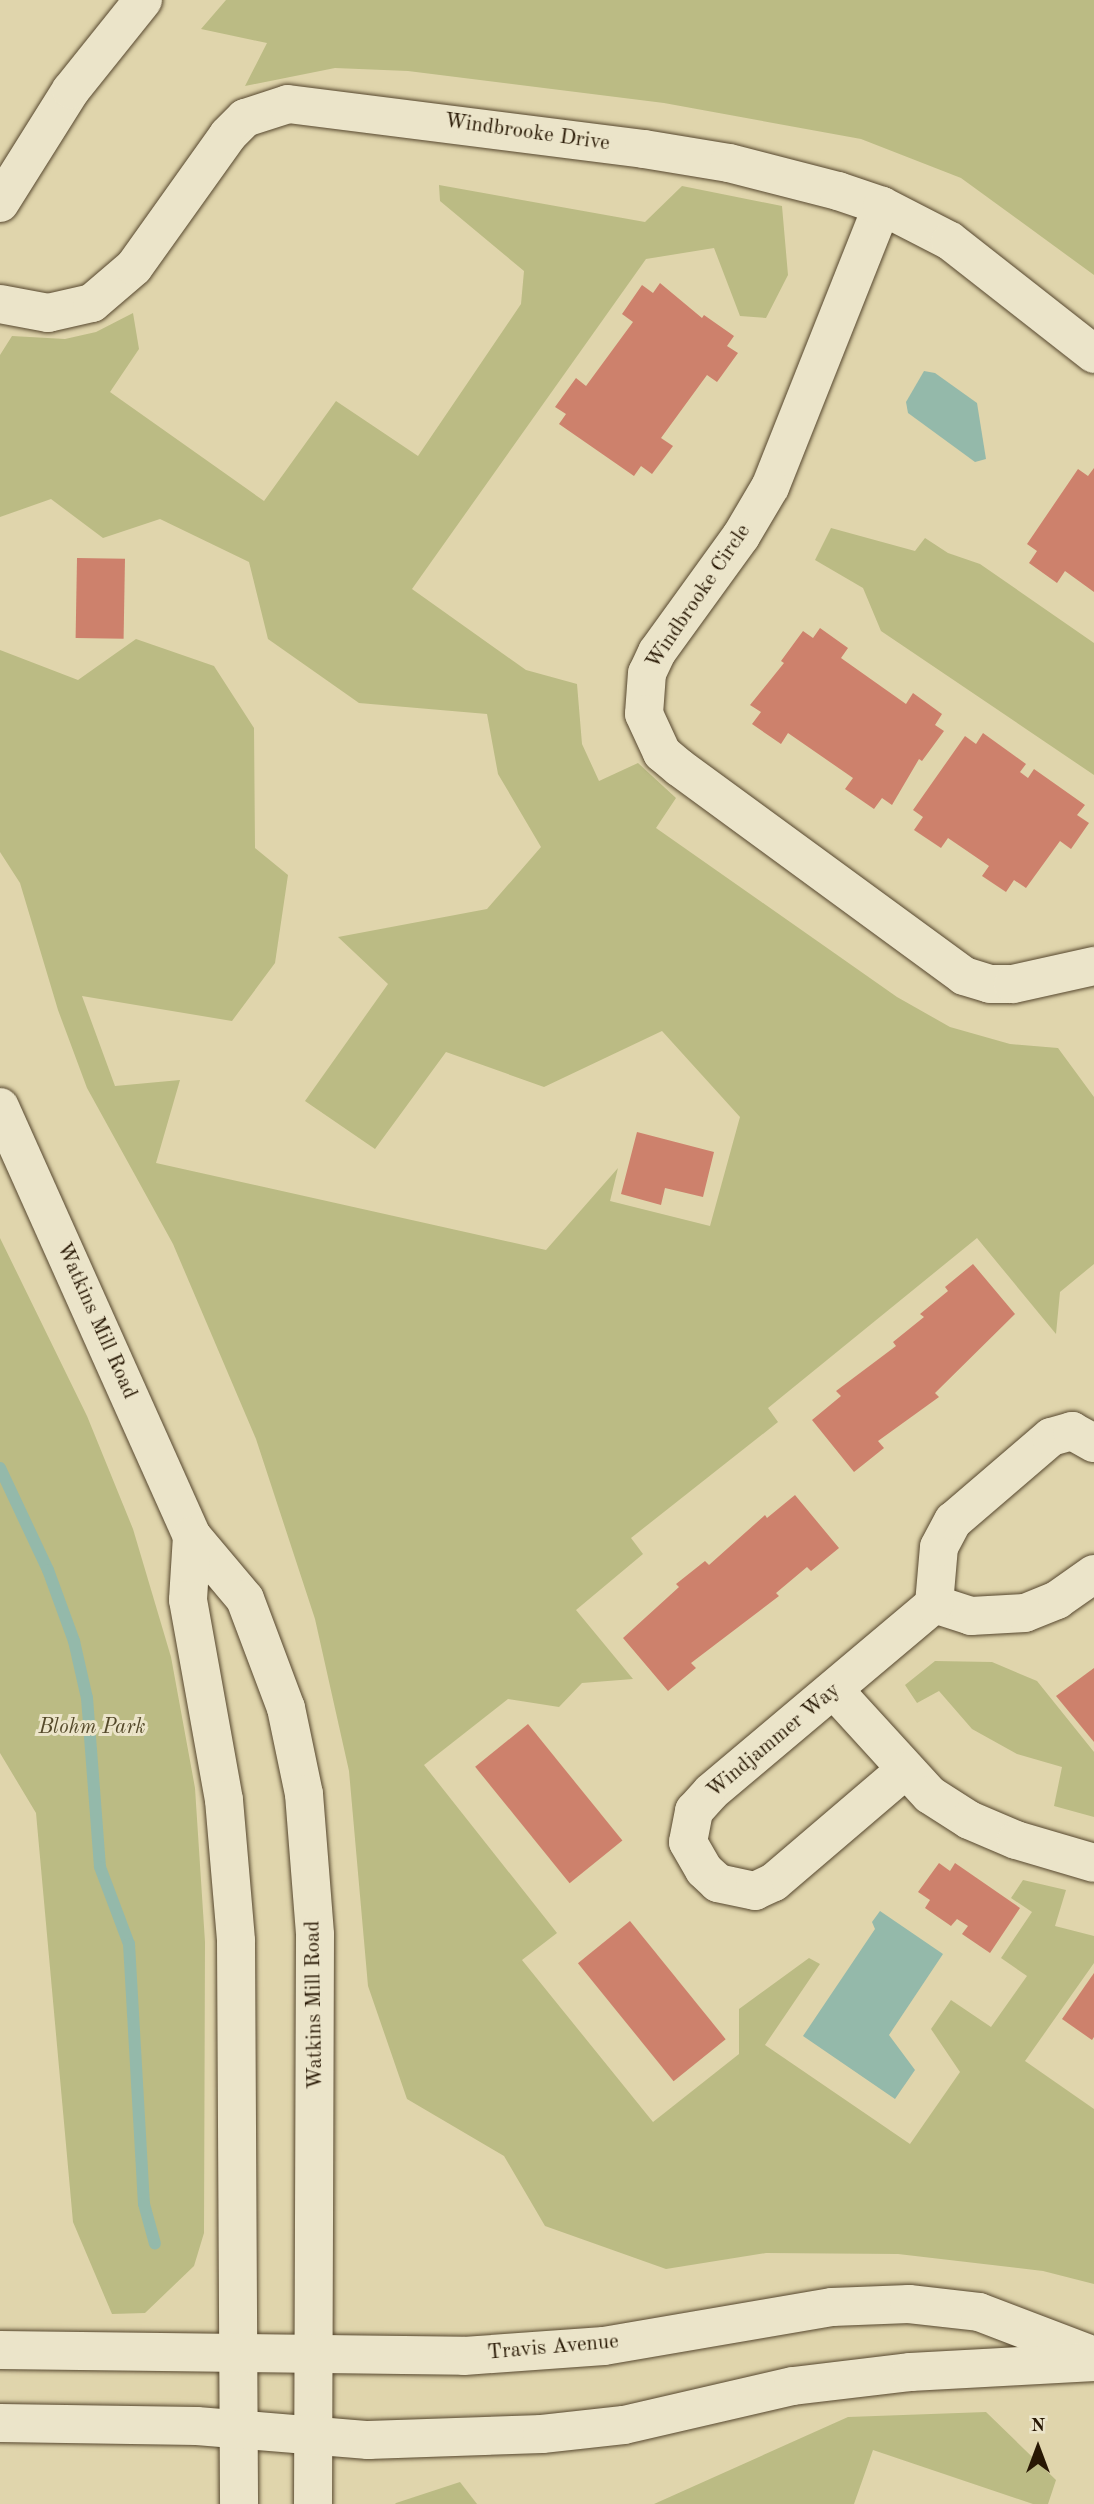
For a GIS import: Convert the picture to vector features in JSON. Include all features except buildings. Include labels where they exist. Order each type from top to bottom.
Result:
[{"type":"street","points":[[0,203],[71,90],[143,0]]},
{"type":"street","name":"Windbrooke Drive","points":[[0,304],[48,313],[92,303],[134,267],[228,135],[245,118],[288,104],[399,115],[717,161],[794,178],[882,206],[976,258],[1094,354]]},
{"type":"street","name":"Windbrooke Circle","points":[[882,206],[770,487],[741,536],[657,652],[647,673],[644,714],[662,753],[680,768],[964,976],[990,984],[1013,984],[1094,966]]},
{"type":"street","name":"Watkins Mill Road","points":[[0,1107],[191,1536],[245,1599],[286,1708],[304,1794],[315,1935],[313,2504]]},
{"type":"street","points":[[1094,1443],[1072,1431],[1051,1437],[953,1521],[939,1547],[934,1604],[971,1616],[1025,1613],[1057,1600],[1094,1574]]},
{"type":"street","name":"Watkins Mill Road","points":[[191,1536],[188,1600],[211,1713],[232,1868],[241,2352],[239,2504]]},
{"type":"street","name":"Windjammer Way","points":[[904,1771],[774,1882],[755,1891],[736,1890],[704,1870],[688,1842],[694,1811],[934,1604]]},
{"type":"street","points":[[834,1690],[904,1771],[930,1795],[969,1819],[1016,1840],[1094,1863]]},
{"type":"street","name":"Travis Avenue","points":[[0,2350],[464,2356],[604,2346],[832,2307],[909,2304],[979,2312],[1094,2356]]},
{"type":"street","points":[[0,2423],[240,2429],[368,2440],[542,2434],[624,2425],[793,2386],[911,2372],[1094,2362]]},
{"type":"green space","points":[[226,0],[1094,0],[1094,275],[961,178],[861,139],[664,103],[408,71],[335,68],[245,86],[267,43],[201,29]]},
{"type":"green space","points":[[439,185],[645,222],[682,186],[782,206],[788,275],[766,318],[740,316],[714,248],[646,259],[412,589],[526,670],[577,684],[582,744],[599,781],[638,763],[676,798],[656,828],[897,997],[950,1027],[1010,1044],[1058,1048],[1094,1097],[1094,1264],[1060,1292],[1056,1334],[977,1238],[768,1408],[778,1422],[631,1538],[643,1554],[576,1610],[633,1679],[582,1683],[559,1707],[508,1699],[424,1765],[557,1933],[522,1960],[653,2122],[739,2054],[739,2009],[809,1958],[820,1964],[765,2045],[910,2144],[960,2072],[931,2029],[951,2000],[991,2027],[1027,1976],[1001,1958],[1032,1912],[1011,1898],[1023,1880],[1066,1890],[1055,1926],[1094,1936],[1094,1963],[1025,2061],[1094,2109],[1094,2284],[1043,2271],[898,2254],[766,2253],[666,2269],[545,2226],[504,2156],[407,2099],[368,1986],[349,1771],[315,1619],[256,1439],[173,1244],[87,1088],[58,1010],[20,883],[0,852],[0,650],[78,680],[136,639],[214,666],[254,728],[255,848],[288,875],[275,963],[232,1021],[82,996],[115,1086],[180,1080],[156,1163],[546,1250],[618,1168],[610,1201],[710,1226],[740,1117],[662,1031],[544,1087],[446,1052],[375,1149],[305,1101],[388,984],[338,937],[487,909],[541,847],[498,774],[487,714],[359,703],[268,639],[249,562],[160,519],[103,538],[51,499],[0,517],[0,355],[12,336],[65,339],[96,332],[133,313],[139,349],[110,392],[264,501],[336,401],[418,456],[521,304],[524,271],[440,201]]},
{"type":"green space","points":[[831,528],[915,551],[925,538],[948,553],[980,564],[1094,643],[1094,775],[881,631],[863,588],[815,560]]},
{"type":"green space","name":"Blohm Park","points":[[0,1238],[87,1416],[133,1529],[171,1657],[195,1788],[205,1942],[204,2233],[194,2266],[145,2313],[112,2314],[73,2222],[36,1813],[0,1753]]},
{"type":"green space","points":[[935,1661],[992,1662],[1037,1681],[1094,1752],[1094,1817],[1054,1806],[1062,1767],[1017,1754],[972,1729],[939,1691],[917,1703],[905,1685]]},
{"type":"green space","points":[[986,2412],[1056,2480],[1048,2504],[1033,2504],[873,2450],[854,2504],[654,2504],[848,2417]]},
{"type":"green space","points":[[460,2482],[477,2504],[395,2504],[396,2503]]},
{"type":"shaded area","points":[[924,371],[935,373],[977,403],[986,459],[975,462],[908,413],[906,402]]},
{"type":"shaded area","points":[[880,1911],[943,1954],[889,2035],[915,2070],[895,2099],[803,2036],[875,1929],[872,1922]]},
{"type":"waterway","points":[[0,1468],[48,1570],[74,1641],[87,1698],[100,1867],[129,1944],[144,2204],[155,2244]]}]
